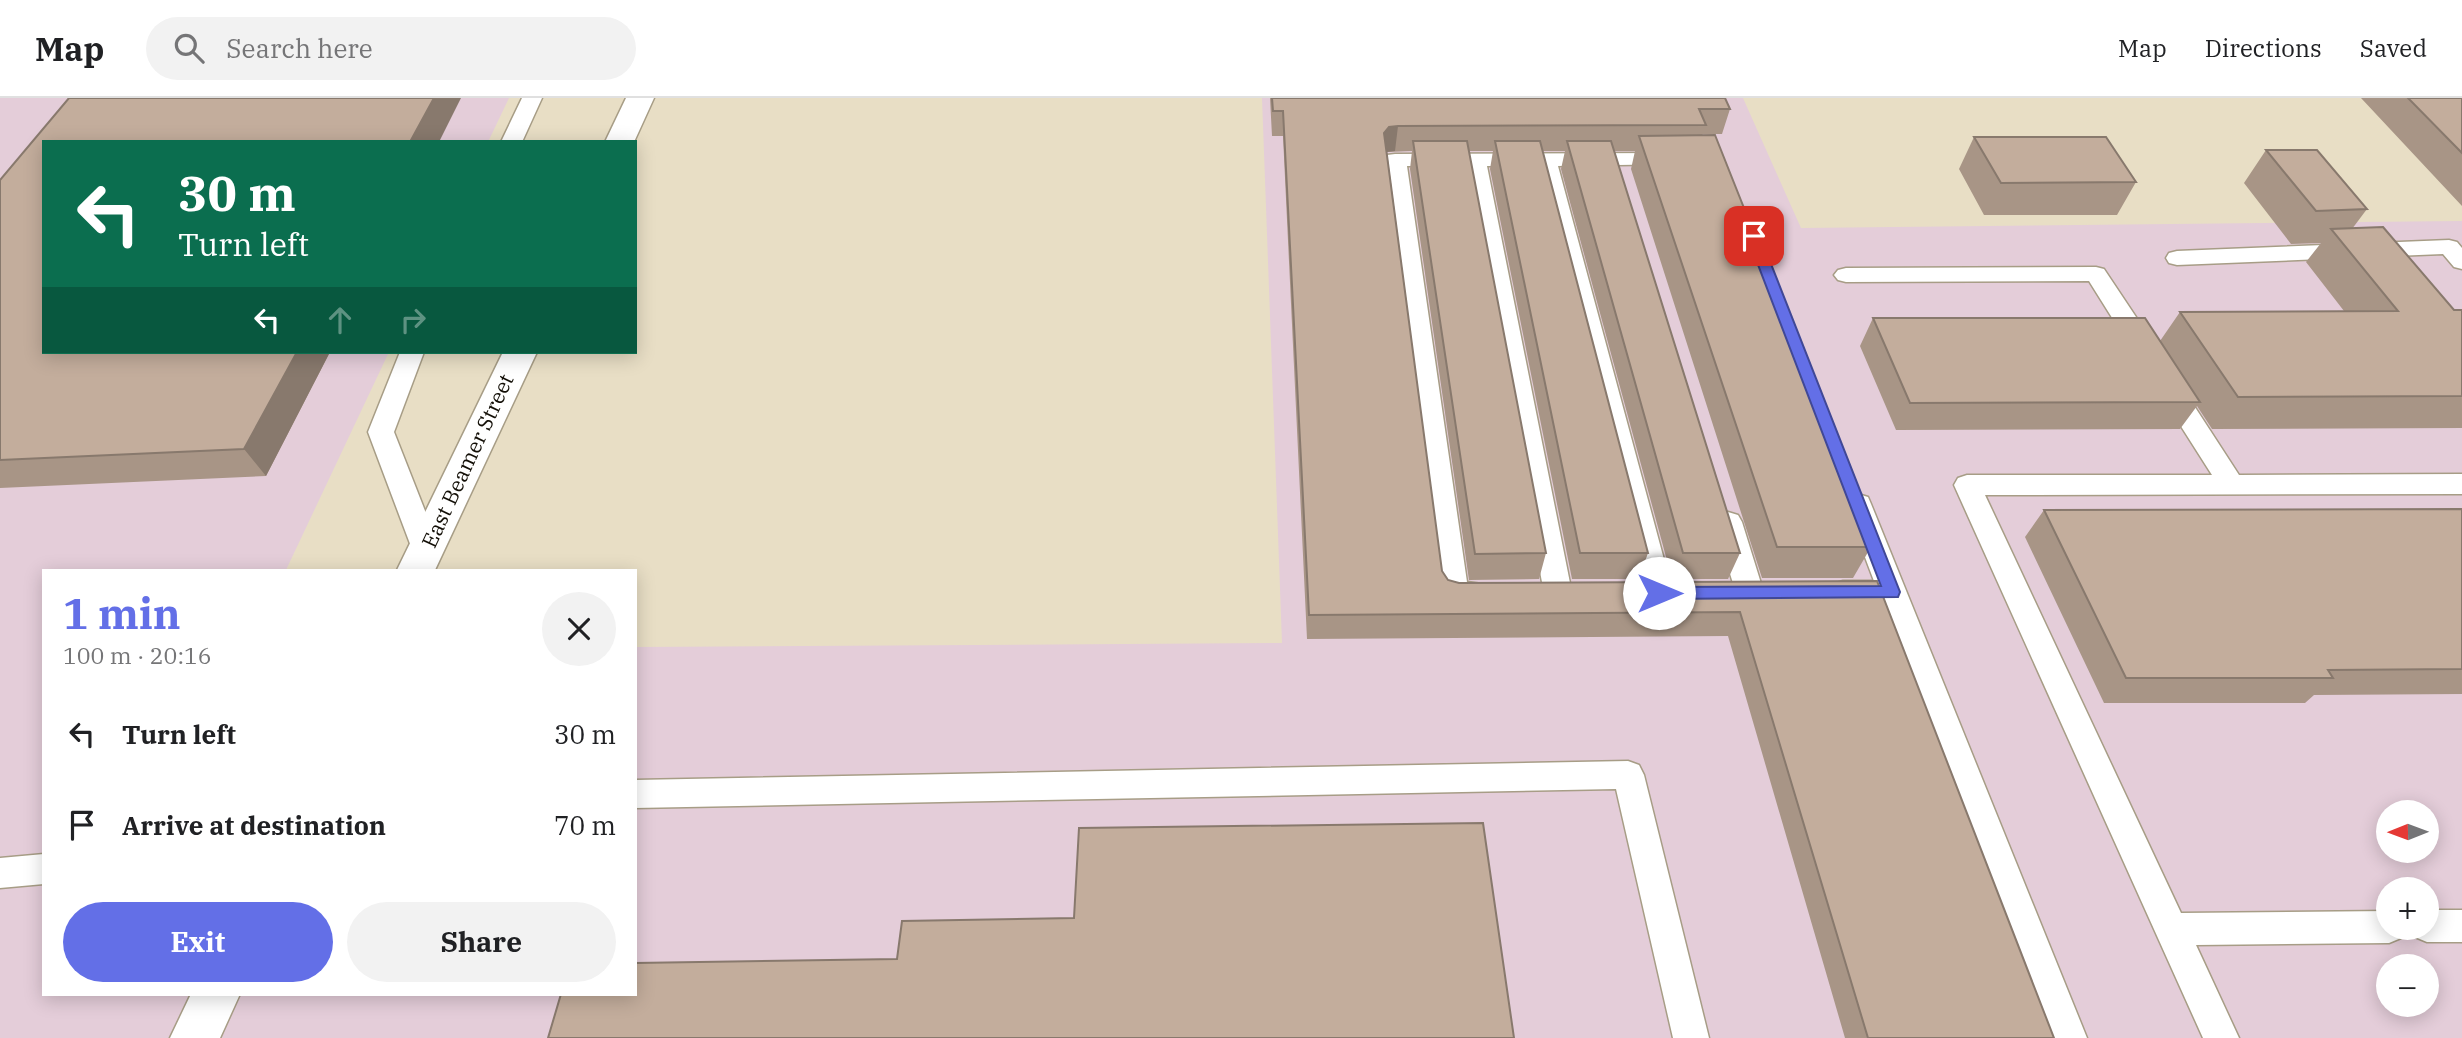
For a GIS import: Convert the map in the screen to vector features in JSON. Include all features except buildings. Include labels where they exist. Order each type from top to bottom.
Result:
[{"type":"street","points":[[620,140],[640,98]]},
{"type":"street","name":"East Beamer Street","points":[[421,559],[519,354]]},
{"type":"street","points":[[195,1038],[215,996]]},
{"type":"lane","points":[[512,140],[532,98]]},
{"type":"lane","points":[[1615,159],[1624,186]]},
{"type":"lane","points":[[1506,593],[1454,594],[1395,160],[1697,159]]},
{"type":"lane","points":[[1475,160],[1558,593]]},
{"type":"lane","points":[[1546,160],[1659,593]]},
{"type":"lane","points":[[2177,258],[2449,247],[2462,262]]},
{"type":"lane","points":[[1846,275],[2096,274],[2232,485]]},
{"type":"lane","points":[[411,354],[380,432],[421,559]]},
{"type":"lane","points":[[1847,478],[2069,1038]]},
{"type":"lane","points":[[2221,1038],[1967,485],[2462,484]]},
{"type":"lane","points":[[1722,501],[1750,593]]},
{"type":"lane","points":[[1815,593],[1892,592]]},
{"type":"lane","points":[[1532,593],[1583,593]]},
{"type":"lane","points":[[1634,593],[1685,593]]},
{"type":"lane","points":[[1724,593],[1776,593]]},
{"type":"lane","points":[[637,794],[1628,775],[1690,1038]]},
{"type":"lane","points":[[0,873],[42,869]]},
{"type":"lane","points":[[2439,926],[2462,926]]},
{"type":"lane","points":[[2171,929],[2376,927]]},
{"type":"shaded area","points":[[0,98],[509,98],[489,140],[42,140],[42,354],[388,354],[286,569],[42,569],[42,996],[637,996],[637,647],[1282,643],[1262,98],[1743,98],[1801,228],[2462,221],[2462,1038],[0,1038]]},
{"type":"route","points":[[1659,593],[1892,592],[1754,236]]}]
